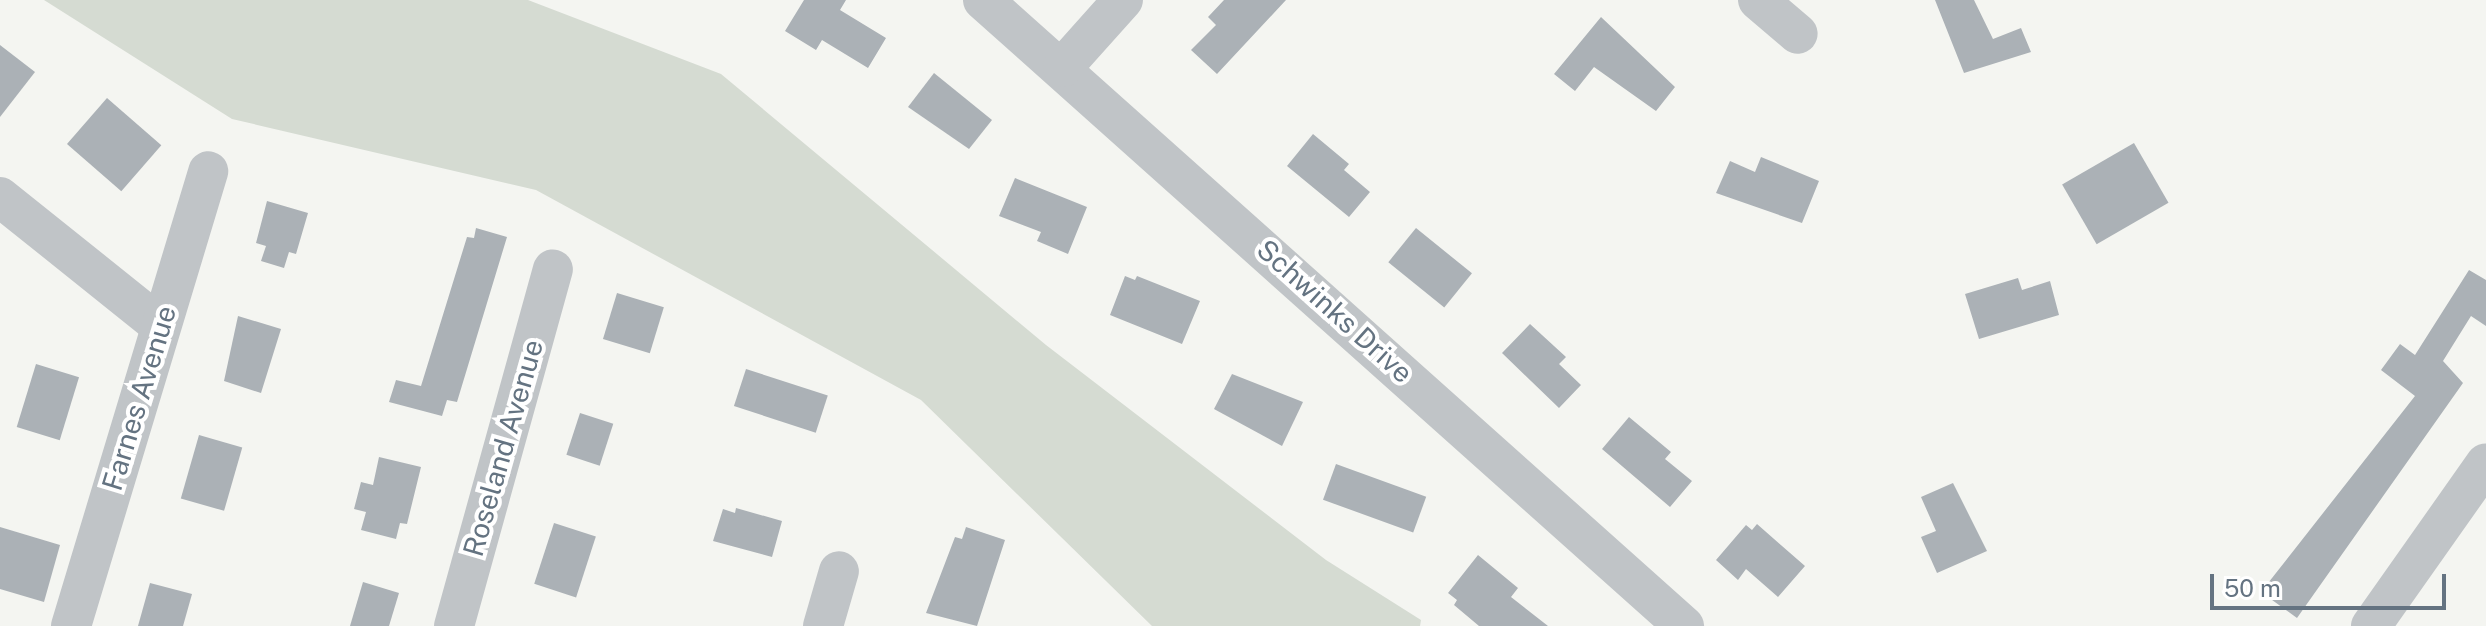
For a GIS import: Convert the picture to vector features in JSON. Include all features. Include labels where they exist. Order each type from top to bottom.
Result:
[{"type":"street","name":"Schwinks Drive","points":[[983,0],[1063,67],[1684,626]]},
{"type":"street","points":[[1063,67],[1123,0]]},
{"type":"street","points":[[1758,0],[1798,34]]},
{"type":"street","name":"Farnes Avenue","points":[[71,626],[208,171]]},
{"type":"street","points":[[0,197],[161,326]]},
{"type":"street","name":"Roseland Avenue","points":[[454,626],[553,270]]},
{"type":"street","points":[[2371,626],[2486,463]]},
{"type":"street","points":[[823,626],[839,571]]},
{"type":"shaded area","points":[[44,0],[528,0],[721,74],[1046,345],[1326,560],[1421,620],[1420,626],[1152,626],[921,400],[536,190],[232,119]]},
{"type":"building","points":[[804,0],[846,0],[840,10],[886,38],[868,68],[822,40],[816,50],[785,31]]},
{"type":"building","points":[[1224,0],[1286,0],[1217,74],[1191,50],[1216,25],[1208,17]]},
{"type":"building","points":[[1935,0],[1974,0],[1993,39],[2021,28],[2031,52],[1964,73]]},
{"type":"building","points":[[1601,17],[1675,87],[1656,111],[1594,67],[1575,91],[1554,74]]},
{"type":"building","points":[[0,45],[35,72],[0,117]]},
{"type":"building","points":[[934,73],[992,120],[969,149],[908,107]]},
{"type":"building","points":[[107,98],[161,145],[121,191],[67,144]]},
{"type":"building","points":[[1313,134],[1349,164],[1344,170],[1370,192],[1349,217],[1287,166]]},
{"type":"building","points":[[2134,143],[2168,203],[2097,244],[2062,184]]},
{"type":"building","points":[[1761,157],[1819,181],[1802,223],[1716,193],[1730,161],[1755,172]]},
{"type":"building","points":[[1015,178],[1087,207],[1068,254],[1037,241],[1041,232],[999,216]]},
{"type":"building","points":[[267,201],[308,213],[296,254],[289,252],[284,268],[261,261],[266,246],[256,243]]},
{"type":"building","points":[[476,228],[507,237],[457,402],[447,400],[442,416],[389,402],[396,380],[421,386],[467,237],[474,238]]},
{"type":"building","points":[[1416,228],[1472,273],[1444,308],[1388,262]]},
{"type":"building","points":[[2469,270],[2486,280],[2486,326],[2471,316],[2443,361],[2463,383],[2297,618],[2261,592],[2415,396],[2381,370],[2400,344],[2415,355]]},
{"type":"building","points":[[1125,276],[1135,280],[1137,276],[1200,301],[1182,344],[1110,315]]},
{"type":"building","points":[[2018,278],[2022,290],[2050,281],[2059,315],[1979,339],[1965,294]]},
{"type":"building","points":[[617,293],[664,307],[650,353],[603,339]]},
{"type":"building","points":[[238,316],[281,329],[261,393],[224,381]]},
{"type":"building","points":[[1530,324],[1566,357],[1559,364],[1581,385],[1559,408],[1502,353]]},
{"type":"building","points":[[36,364],[79,377],[60,440],[17,427]]},
{"type":"building","points":[[746,369],[828,396],[816,433],[734,406]]},
{"type":"building","points":[[1232,374],[1303,402],[1282,446],[1214,409]]},
{"type":"building","points":[[580,413],[613,424],[600,466],[566,455]]},
{"type":"building","points":[[1629,417],[1671,452],[1665,459],[1692,481],[1670,507],[1602,449]]},
{"type":"building","points":[[199,435],[242,447],[224,511],[181,498]]},
{"type":"building","points":[[379,457],[421,467],[407,524],[400,523],[396,539],[361,530],[366,512],[354,509],[361,482],[373,485]]},
{"type":"building","points":[[1336,464],[1426,497],[1413,533],[1323,500]]},
{"type":"building","points":[[1953,483],[1987,551],[1937,573],[1921,537],[1936,531],[1921,497]]},
{"type":"building","points":[[736,508],[782,521],[772,557],[713,541],[723,509],[735,513]]},
{"type":"building","points":[[554,523],[596,537],[576,597],[534,584]]},
{"type":"building","points":[[1757,524],[1805,566],[1778,597],[1746,569],[1738,580],[1716,560],[1746,525],[1752,530]]},
{"type":"building","points":[[0,527],[60,545],[44,602],[0,589]]},
{"type":"building","points":[[966,527],[1005,540],[977,626],[926,613],[955,537],[962,539]]},
{"type":"building","points":[[1478,555],[1518,588],[1511,597],[1548,626],[1479,626],[1454,605],[1457,600],[1448,593]]},
{"type":"building","points":[[363,582],[399,593],[389,626],[350,626]]},
{"type":"building","points":[[150,583],[192,594],[183,626],[138,626]]}]
